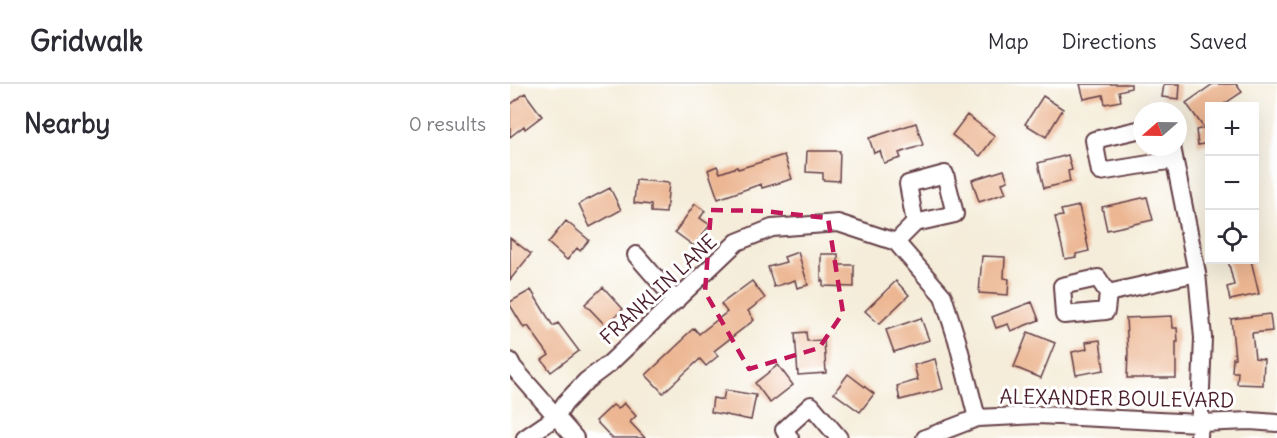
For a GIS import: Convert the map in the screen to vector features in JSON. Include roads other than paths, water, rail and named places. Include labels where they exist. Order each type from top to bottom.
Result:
[{"type":"street","points":[[1133,131],[1094,140],[1100,172],[1161,156]]},
{"type":"street","points":[[1174,156],[1197,273],[1203,338],[1199,430]]},
{"type":"street","name":"FRANKLIN LANE","points":[[525,438],[556,417],[565,403],[586,381],[610,363],[737,242],[772,228],[838,223],[896,242]]},
{"type":"street","points":[[915,223],[896,242],[943,296],[977,418]]},
{"type":"street","points":[[636,255],[676,302]]},
{"type":"street","points":[[1108,293],[1197,273]]},
{"type":"street","points":[[510,362],[575,438]]},
{"type":"street","points":[[790,438],[784,430],[811,405],[839,438]]},
{"type":"street","name":"ALEXANDER BOULEVARD","points":[[925,438],[977,418],[1038,415],[1199,430],[1251,421],[1277,423]]}]
